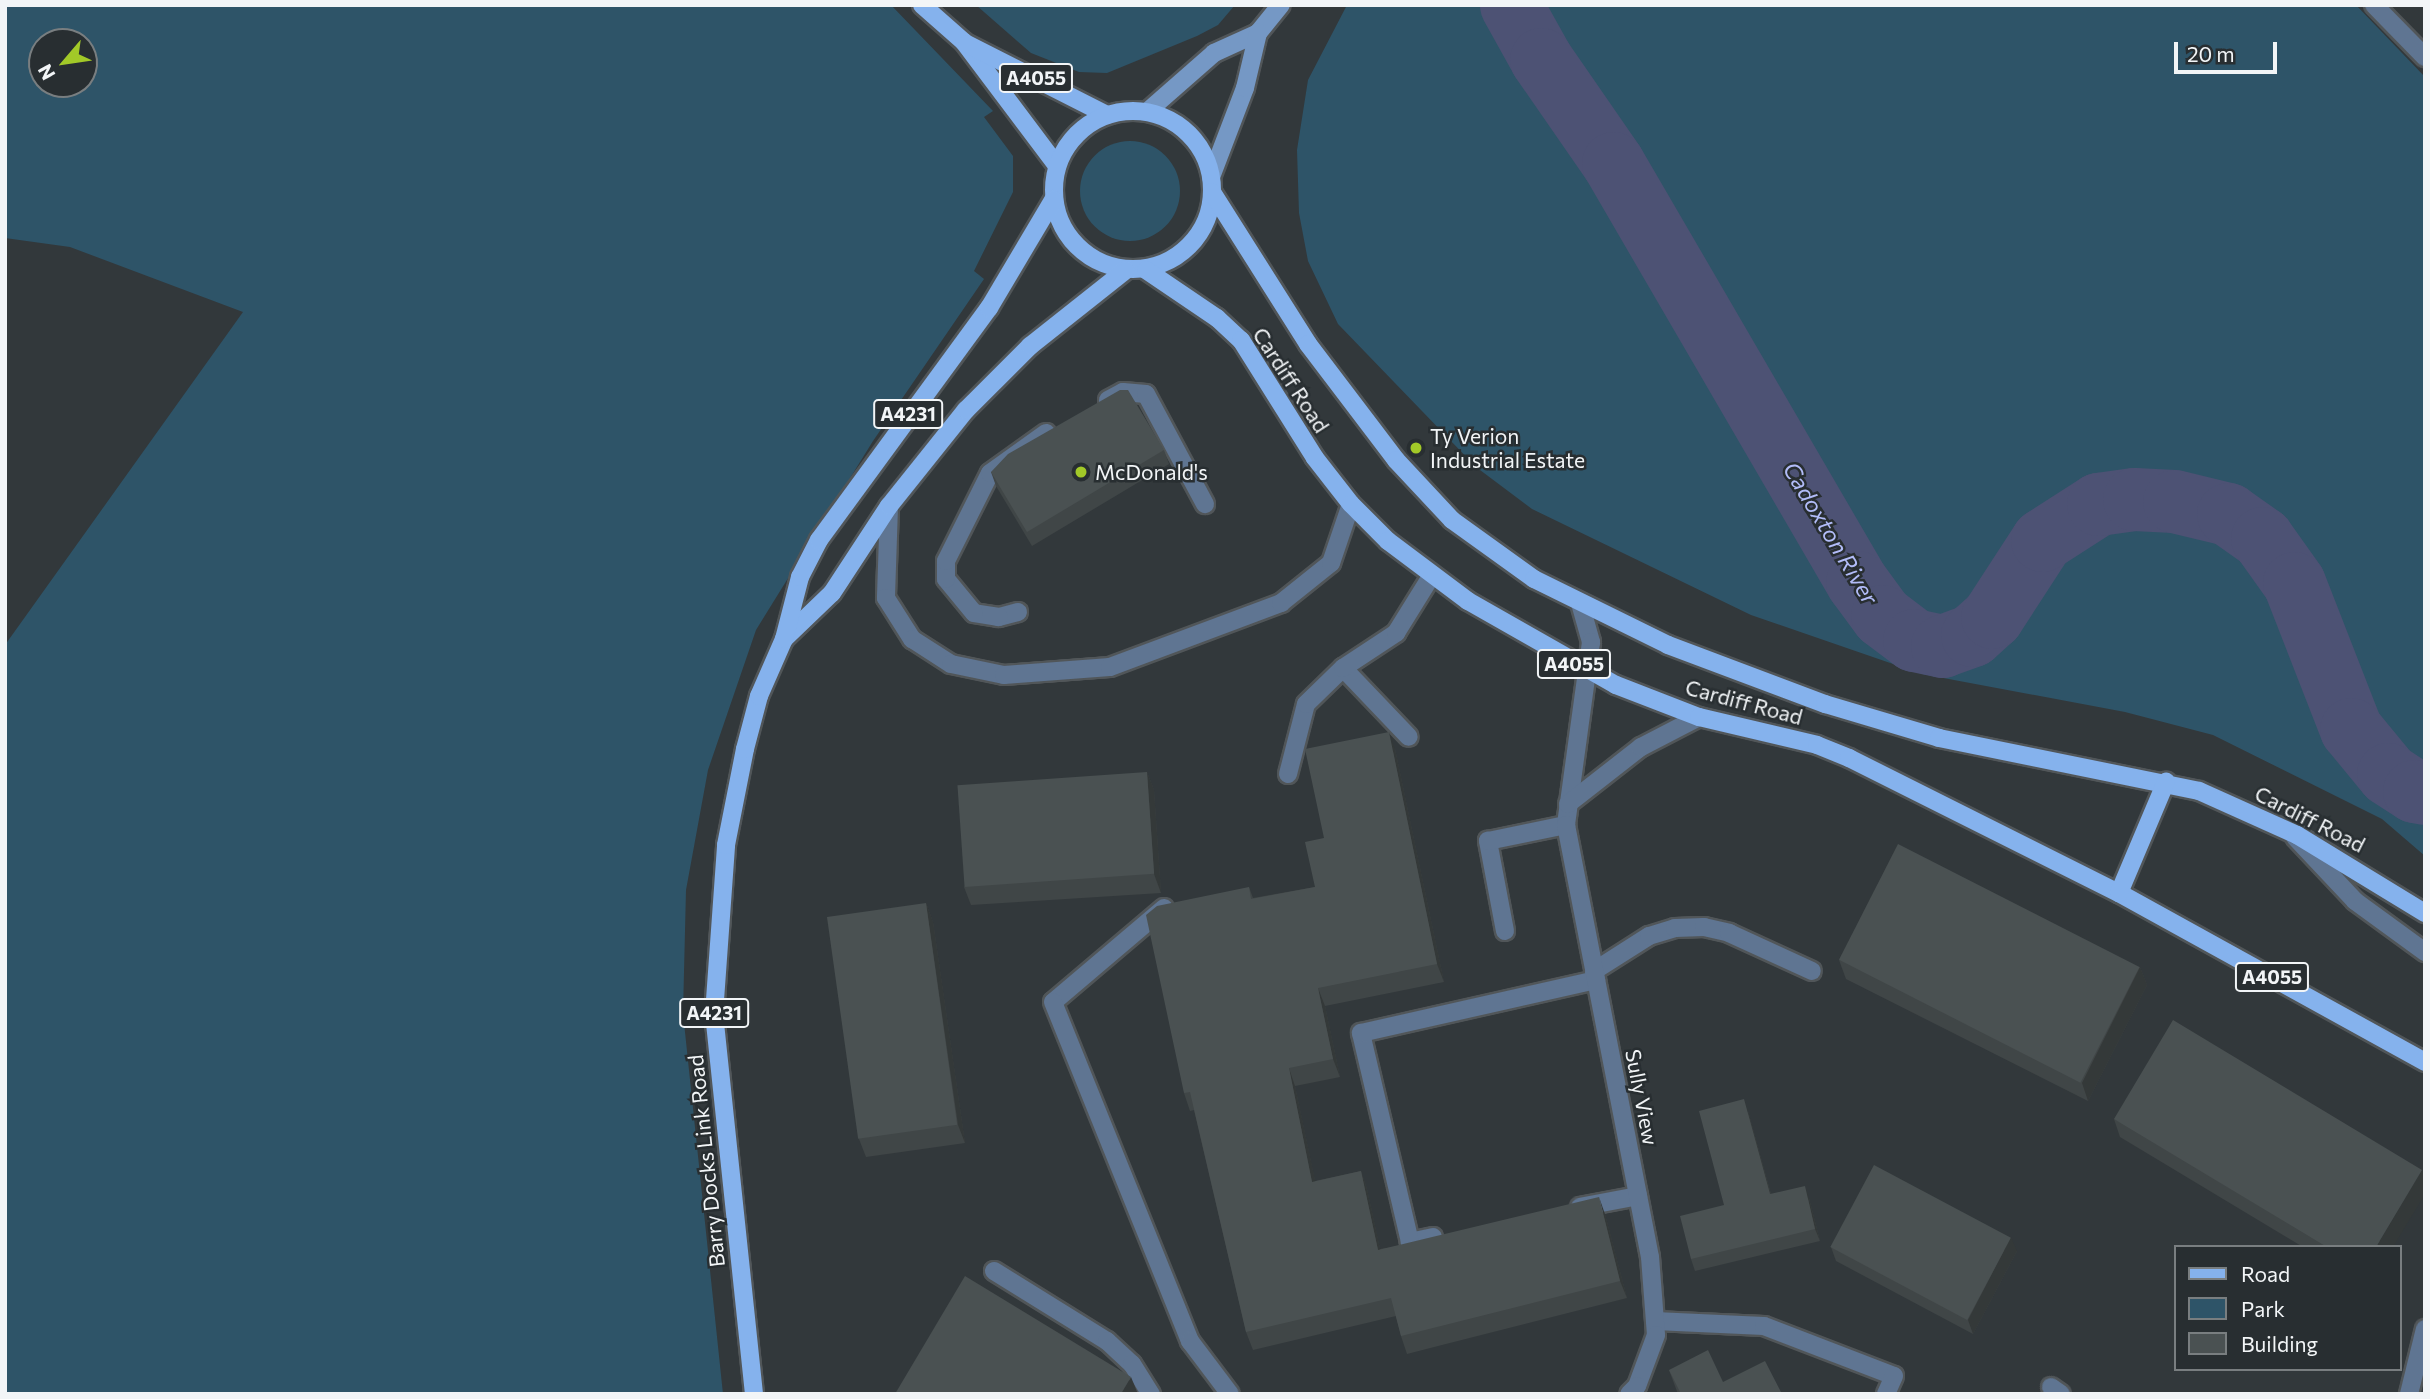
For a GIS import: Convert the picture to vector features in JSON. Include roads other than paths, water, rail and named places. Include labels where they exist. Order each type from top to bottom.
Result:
[{"type":"main road","name":"A4055","points":[[922,5],[964,42],[1057,166]]},
{"type":"main road","points":[[1212,185],[1199,146],[1188,133],[1148,111],[1107,115],[1075,136],[1057,166],[1053,200],[1069,239],[1086,256],[1126,270],[1146,270],[1164,264],[1194,241],[1210,210],[1212,185],[1245,88],[1258,33],[1281,5]]},
{"type":"main road","points":[[1148,111],[1214,53],[1258,33]]},
{"type":"main road","name":"A4055","points":[[964,42],[1107,115]]},
{"type":"main road","name":"Cardiff Road","points":[[1212,185],[1308,344],[1396,460],[1452,520],[1534,579],[1692,655],[1825,704],[1939,738],[2166,782],[2231,803],[2358,869],[2425,914]]},
{"type":"main road","name":"Barry Docks Link Road","points":[[754,1394],[720,1097],[716,969],[726,845],[745,749],[759,696],[784,639],[800,577],[819,540],[989,308],[1053,200]]},
{"type":"main road","name":"Barry Docks Link Road","points":[[784,639],[832,593],[889,506],[975,401],[1030,346],[1126,270]]},
{"type":"main road","name":"Cardiff Road","points":[[1146,270],[1217,318],[1241,340],[1315,458],[1351,504],[1432,575],[1587,671],[1699,717],[1817,745],[1849,758],[2119,893],[2425,1062]]},
{"type":"main road","points":[[2119,893],[2166,782]]},
{"type":"street","points":[[2374,5],[2425,57]]},
{"type":"street","points":[[1089,410],[1123,392],[1146,394],[1205,504]]},
{"type":"street","points":[[1018,612],[999,617],[974,613],[946,579],[946,561],[990,473],[1022,446],[1067,422]]},
{"type":"street","points":[[889,506],[886,598],[912,639],[951,664],[1004,675],[1110,667],[1281,603],[1331,564],[1351,504]]},
{"type":"street","points":[[1288,774],[1306,704],[1343,668],[1395,633],[1432,575]]},
{"type":"street","name":"Sully View","points":[[1580,603],[1591,642],[1566,825],[1650,1257],[1656,1335],[1637,1386],[1629,1394]]},
{"type":"street","points":[[1343,668],[1409,737]]},
{"type":"street","points":[[1568,804],[1641,747],[1699,717]]},
{"type":"street","points":[[1505,931],[1488,841],[1566,825]]},
{"type":"street","points":[[2291,832],[2356,901],[2425,952]]},
{"type":"street","points":[[1167,906],[1053,1002],[1190,1342],[1230,1394]]},
{"type":"street","points":[[1450,1234],[1410,1242],[1361,1033],[1595,975],[1649,936],[1675,928],[1704,927],[1730,933],[1812,971]]},
{"type":"street","points":[[1556,1211],[1638,1196]]},
{"type":"street","points":[[994,1271],[1107,1341],[1132,1364],[1151,1394]]},
{"type":"street","points":[[1655,1321],[1764,1325],[1894,1376],[1886,1394]]},
{"type":"street","points":[[2409,1394],[2425,1329]]},
{"type":"waterway","name":"Cadoxton River","points":[[1511,5],[1541,59],[1613,163],[1857,582],[1882,616],[1914,640],[1942,646],[1972,635],[1992,617],[2042,540],[2098,504],[2134,499],[2174,501],[2228,514],[2262,538],[2294,583],[2351,729],[2388,774],[2414,791],[2425,793]]},
{"type":"place","name":"Ty Verion Industrial Estate","points":[[1416,448]]},
{"type":"place","name":"McDonald's","points":[[1081,472]]}]
